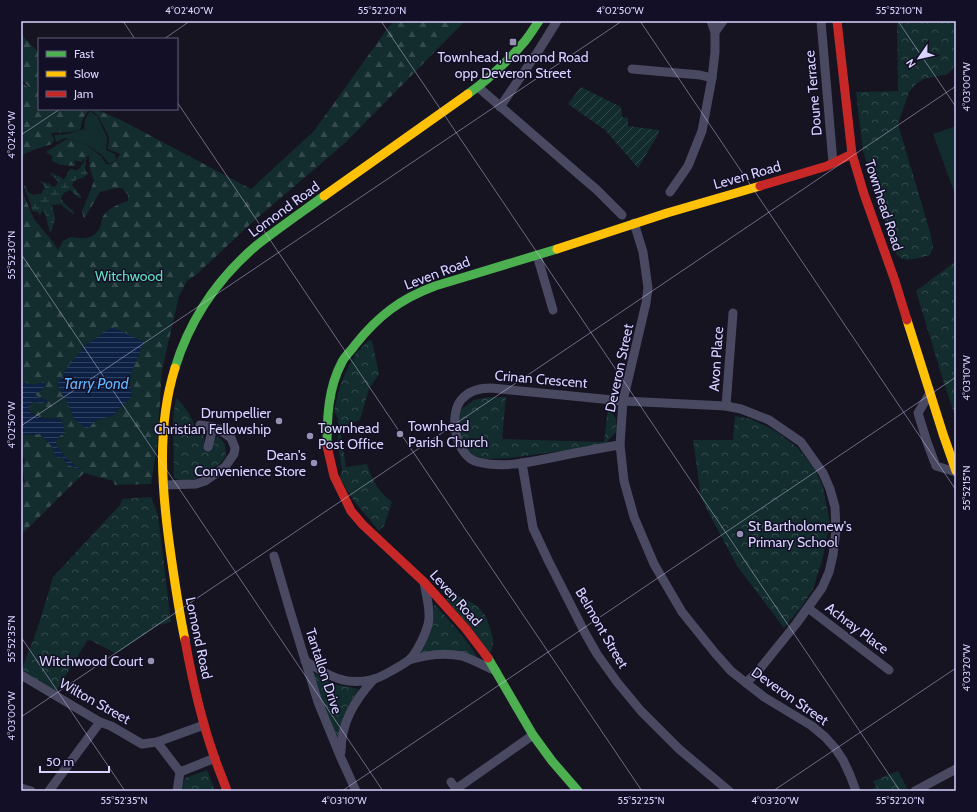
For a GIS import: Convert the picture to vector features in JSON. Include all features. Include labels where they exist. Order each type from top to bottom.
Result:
[{"type":"street","points":[[500,106],[537,53],[557,21]]},
{"type":"street","points":[[670,192],[688,166],[702,131],[716,52],[714,32],[711,21]]},
{"type":"street","points":[[714,32],[723,21]]},
{"type":"street","name":"Doune Terrace","points":[[821,21],[833,163]]},
{"type":"street","name":"Townhead Road","points":[[837,21],[852,154],[864,194],[895,281],[956,471]]},
{"type":"street","name":"Lomond Road","points":[[227,791],[204,724],[185,646],[176,597],[166,521],[162,433],[167,398],[175,368],[184,343],[206,301],[230,271],[254,248],[478,87],[504,64],[525,41],[534,23]]},
{"type":"street","points":[[632,69],[700,75],[712,78]]},
{"type":"street","points":[[478,87],[597,190],[622,215]]},
{"type":"street","name":"Leven Road","points":[[578,791],[533,735],[489,659],[466,629],[424,582],[363,525],[351,511],[334,476],[327,446],[330,398],[342,362],[353,346],[375,322],[393,307],[422,291],[634,223],[827,166],[852,154]]},
{"type":"street","name":"Deveron Street","points":[[634,223],[643,252],[648,288],[646,303],[623,401],[620,445],[624,481],[634,517],[654,564],[682,612],[714,653],[731,671],[764,697],[812,726],[825,737],[843,760],[856,791]]},
{"type":"street","points":[[537,255],[553,310]]},
{"type":"street","name":"Avon Place","points":[[726,406],[733,313]]},
{"type":"street","name":"Crinan Crescent","points":[[620,445],[522,463],[497,464],[478,462],[471,459],[458,442],[455,433],[455,421],[460,400],[472,391],[480,388],[623,401]]},
{"type":"street","name":"Townhead Road","points":[[930,393],[918,413],[927,442],[936,466],[956,471]]},
{"type":"street","points":[[623,401],[726,406],[742,409],[769,420],[801,442],[823,473],[835,507],[836,530],[833,556],[829,572],[822,588],[808,608],[758,671],[746,683]]},
{"type":"street","points":[[164,486],[196,484],[205,481],[225,467],[234,454],[235,448],[231,438],[213,427],[200,425]]},
{"type":"street","points":[[208,447],[213,427]]},
{"type":"street","name":"Belmont Street","points":[[522,463],[533,528],[597,654],[617,682],[641,711],[679,749],[729,791]]},
{"type":"street","name":"Tantallon Drive","points":[[274,556],[318,702],[340,758],[356,791]]},
{"type":"street","points":[[409,660],[421,642],[429,620],[429,609],[424,582]]},
{"type":"street","name":"Achray Place","points":[[808,608],[889,670]]},
{"type":"street","points":[[340,758],[343,728],[346,721],[356,701],[374,679],[409,660],[428,655],[445,654],[462,657],[496,671]]},
{"type":"street","points":[[305,661],[329,675],[342,680],[352,682],[374,679]]},
{"type":"street","name":"Wilton Street","points":[[21,675],[100,722],[111,726],[142,744],[157,742],[204,724]]},
{"type":"street","points":[[49,791],[100,722]]},
{"type":"street","points":[[451,782],[456,789],[533,735]]},
{"type":"street","points":[[157,742],[177,768],[177,791]]},
{"type":"street","points":[[177,768],[215,758]]},
{"type":"street","points":[[915,791],[956,769]]},
{"type":"street","points":[[21,788],[31,791]]},
{"type":"green space","name":"Witchwood","points":[[393,21],[465,21],[345,143],[256,219],[197,274],[187,281],[179,296],[162,370],[157,446],[151,484],[115,485],[113,481],[84,473],[21,535],[21,482],[25,482],[22,468],[25,459],[21,457],[21,435],[41,434],[52,447],[54,454],[62,457],[68,465],[75,465],[68,460],[56,446],[58,437],[58,418],[38,417],[28,409],[33,402],[41,403],[46,400],[34,394],[42,390],[43,382],[34,385],[21,382],[21,189],[34,219],[58,250],[63,241],[70,237],[87,238],[94,234],[100,227],[102,218],[106,212],[115,206],[128,201],[128,195],[122,188],[100,192],[84,219],[82,211],[94,181],[90,169],[89,155],[81,162],[74,160],[76,166],[61,165],[52,161],[52,156],[46,152],[67,139],[84,143],[101,156],[107,165],[115,162],[120,154],[108,149],[109,137],[98,116],[91,110],[97,110],[121,120],[251,189],[314,131]],"holes":[[[129,378],[132,396],[112,416],[97,420],[74,419],[58,384]]]},
{"type":"green space","points":[[897,21],[956,21],[956,61],[953,68],[948,74],[924,79],[916,84],[909,92],[898,124],[930,232],[933,247],[930,255],[908,259],[900,258],[894,249],[863,151],[856,92],[898,91]]},
{"type":"green space","points":[[21,34],[38,52],[38,110],[89,110],[83,118],[80,130],[51,133],[54,140],[52,144],[24,154],[21,159],[21,83],[30,88],[21,77]]},
{"type":"green space","points":[[581,87],[621,107],[622,117],[628,118],[628,126],[659,130],[658,135],[638,168],[605,130],[568,104]]},
{"type":"green space","points":[[90,111],[98,117],[107,137],[106,150],[115,154],[116,159],[114,162],[108,163],[102,155],[84,143],[65,138],[56,142],[54,135],[67,134],[84,129],[85,119]]},
{"type":"green space","points":[[956,126],[956,197],[933,134]]},
{"type":"green space","points":[[88,156],[85,170],[88,174],[73,182],[72,185],[82,198],[79,198],[70,190],[64,193],[61,198],[63,202],[75,213],[73,214],[60,204],[52,205],[55,218],[50,233],[45,213],[42,211],[39,215],[38,212],[32,211],[24,187],[25,185],[28,192],[33,195],[41,194],[45,187],[39,180],[47,184],[49,183],[53,187],[56,186],[58,182],[50,174],[52,173],[63,180],[69,170],[78,170]]},
{"type":"green space","points":[[956,261],[956,419],[916,291]]},
{"type":"green space","points":[[369,340],[372,341],[379,374],[369,389],[360,420],[351,423],[351,427],[340,429],[346,467],[367,464],[376,485],[392,502],[384,526],[379,531],[354,501],[340,478],[342,470],[338,445],[338,419],[334,411],[340,386],[349,365],[357,352]]},
{"type":"green space","points":[[489,397],[506,397],[502,439],[604,442],[608,408],[616,419],[617,431],[604,445],[510,458],[487,459],[475,456],[465,447],[461,439],[458,426],[460,410],[474,400]]},
{"type":"green space","points":[[176,398],[184,406],[191,418],[194,424],[194,431],[204,435],[204,447],[218,436],[225,444],[226,456],[221,463],[195,479],[182,481],[174,478],[173,417]]},
{"type":"green space","points":[[735,416],[751,419],[774,430],[797,447],[815,469],[823,487],[830,523],[822,561],[813,589],[802,606],[784,628],[737,566],[701,498],[693,440],[733,440]]},
{"type":"green space","points":[[151,497],[158,515],[171,622],[159,625],[115,653],[90,640],[87,641],[56,691],[21,671],[37,630],[53,577],[120,505],[122,499]]},
{"type":"green space","points":[[456,596],[473,604],[486,617],[493,638],[493,645],[490,654],[446,599]]},
{"type":"green space","points":[[434,604],[464,638],[479,660],[421,653],[431,631],[434,618]]},
{"type":"green space","points":[[311,673],[316,674],[333,684],[359,689],[346,710],[339,738],[334,737]]},
{"type":"green space","points":[[207,770],[215,791],[180,791],[185,778]]},
{"type":"green space","points":[[898,771],[908,790],[868,791],[876,787],[873,781]]},
{"type":"water","name":"Tarry Pond","points":[[112,327],[144,342],[129,378],[132,396],[112,416],[97,420],[87,429],[74,419],[57,384],[70,364],[86,345]]},
{"type":"water","points":[[21,382],[34,385],[43,382],[46,384],[42,390],[34,394],[48,401],[41,403],[33,402],[29,406],[28,410],[34,415],[42,418],[61,419],[65,433],[58,438],[56,441],[56,446],[68,460],[81,470],[68,465],[62,457],[58,458],[54,454],[52,447],[41,434],[21,435]]},
{"type":"traffic: fast","points":[[468,94],[491,76],[512,56],[527,39],[539,21]]},
{"type":"traffic: fast","points":[[175,368],[181,350],[197,316],[207,300],[230,271],[257,245],[324,196]]},
{"type":"traffic: fast","points":[[327,446],[329,403],[337,372],[346,356],[372,325],[381,317],[400,303],[422,291],[557,249]]},
{"type":"traffic: fast","points":[[488,658],[533,735],[552,761],[578,791]]},
{"type":"traffic: slow","points":[[324,196],[468,94]]},
{"type":"traffic: slow","points":[[557,249],[667,213],[760,186]]},
{"type":"traffic: slow","points":[[907,320],[956,471]]},
{"type":"traffic: slow","points":[[175,368],[165,414],[162,461],[165,509],[171,556],[185,640]]},
{"type":"traffic: jam","points":[[837,21],[852,154],[907,320]]},
{"type":"traffic: jam","points":[[760,186],[827,166],[852,154]]},
{"type":"traffic: jam","points":[[327,446],[334,476],[351,511],[363,525],[424,582],[466,629],[488,658]]},
{"type":"traffic: jam","points":[[185,640],[205,728],[227,791]]},
{"type":"place","name":"Townhead, Lomond Road opp Deveron Street","points":[[513,42]]},
{"type":"place","name":"Drumpellier Christian Fellowship","points":[[279,421]]},
{"type":"place","name":"Townhead Parish Church","points":[[400,434]]},
{"type":"place","name":"Townhead Post Office","points":[[310,436]]},
{"type":"place","name":"Dean's Convenience Store","points":[[314,463]]},
{"type":"place","name":"St Bartholomew's Primary School","points":[[740,534]]},
{"type":"place","name":"Witchwood Court","points":[[151,661]]}]
